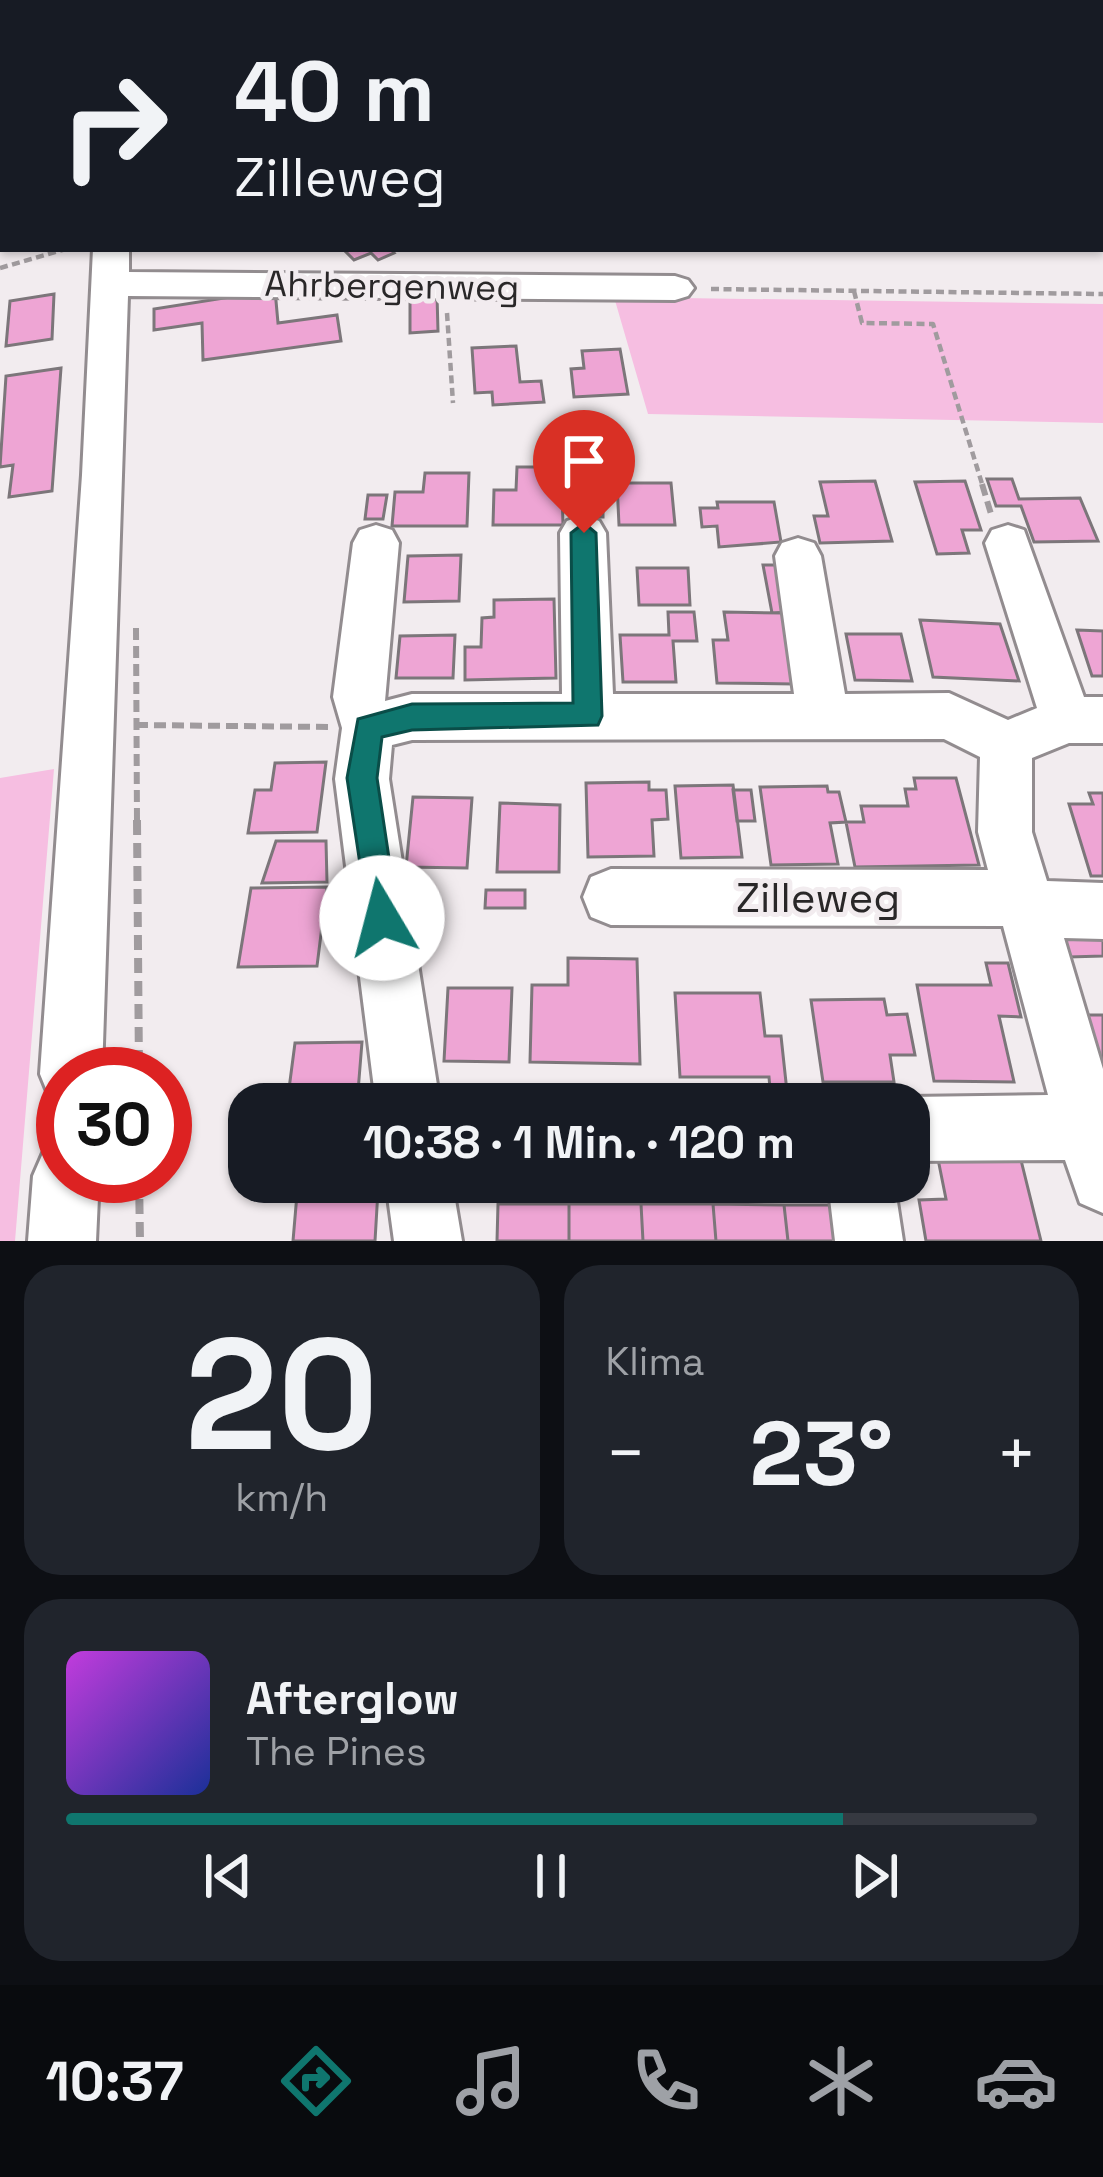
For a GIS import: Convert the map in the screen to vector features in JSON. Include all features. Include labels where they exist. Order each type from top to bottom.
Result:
[{"type":"street","points":[[418,252],[440,286]]},
{"type":"street","points":[[72,1047],[110,266]]},
{"type":"street","name":"Ahrbergenweg","points":[[110,266],[440,286],[675,288]]},
{"type":"street","points":[[584,533],[588,716]]},
{"type":"street","points":[[376,543],[358,697],[368,728],[362,778],[405,1083]]},
{"type":"street","points":[[368,728],[412,717],[949,716],[1006,745],[1085,720],[1008,543]]},
{"type":"street","points":[[798,556],[823,716]]},
{"type":"street","points":[[930,1131],[1098,1145],[1005,832],[1006,745]]},
{"type":"street","name":"Zilleweg","points":[[611,897],[1026,904],[1103,911]]},
{"type":"street","points":[[62,1241],[64,1203]]},
{"type":"street","points":[[422,1203],[428,1241]]},
{"type":"street","points":[[864,1203],[869,1241]]},
{"type":"path","points":[[0,268],[56,252]]},
{"type":"path","points":[[440,286],[453,403]]},
{"type":"path","points":[[675,288],[1103,294]]},
{"type":"path","points":[[854,291],[862,323],[933,324],[996,532],[1008,543]]},
{"type":"path","points":[[136,610],[139,1047]]},
{"type":"path","points":[[136,725],[368,728]]},
{"type":"path","points":[[139,1203],[140,1241]]},
{"type":"shaded area","points":[[614,297],[1103,304],[1103,423],[648,414]]},
{"type":"shaded area","points":[[54,769],[15,1241],[0,1241],[0,778]]},
{"type":"building","points":[[346,252],[394,253],[378,260],[371,253],[354,260]]},
{"type":"building","points":[[275,290],[278,323],[337,315],[341,341],[203,360],[202,323],[154,330],[154,309]]},
{"type":"building","points":[[54,294],[52,339],[6,346],[10,301]]},
{"type":"building","points":[[437,295],[438,331],[410,333],[410,297]]},
{"type":"building","points":[[516,346],[520,382],[541,381],[544,402],[493,405],[492,392],[475,393],[472,348]]},
{"type":"building","points":[[620,349],[628,394],[574,397],[571,369],[584,368],[582,351]]},
{"type":"building","points":[[61,368],[52,491],[9,497],[13,465],[0,467],[6,376]]},
{"type":"building","points":[[517,467],[555,467],[555,491],[562,491],[563,525],[493,525],[494,490],[516,490]]},
{"type":"building","points":[[425,473],[469,473],[467,526],[392,526],[395,492],[423,492]]},
{"type":"building","points":[[987,479],[1012,479],[1019,499],[1080,498],[1098,541],[1034,542],[1021,506],[996,506]]},
{"type":"building","points":[[875,481],[892,541],[820,543],[814,516],[828,516],[820,482]]},
{"type":"building","points":[[965,481],[981,530],[962,530],[969,553],[937,554],[915,482]]},
{"type":"building","points":[[617,483],[671,483],[675,525],[619,525]]},
{"type":"building","points":[[578,494],[603,495],[603,517],[578,517]]},
{"type":"building","points":[[368,495],[387,495],[383,519],[365,519]]},
{"type":"building","points":[[717,502],[774,502],[781,542],[719,547],[717,526],[702,527],[700,508],[718,508]]},
{"type":"building","points":[[461,555],[459,601],[404,602],[408,556]]},
{"type":"building","points":[[763,565],[784,565],[791,612],[772,613]]},
{"type":"building","points":[[637,568],[688,568],[690,605],[639,605]]},
{"type":"building","points":[[554,599],[556,678],[465,680],[465,647],[481,647],[482,618],[494,617],[494,600]]},
{"type":"building","points":[[668,612],[694,612],[697,641],[673,641],[676,682],[623,682],[620,635],[669,635]]},
{"type":"building","points":[[724,612],[782,613],[793,684],[717,683],[713,640],[728,640]]},
{"type":"building","points":[[920,620],[1000,624],[1019,681],[933,677]]},
{"type":"building","points":[[1077,630],[1103,631],[1103,676],[1092,676]]},
{"type":"building","points":[[846,634],[901,634],[912,681],[855,680]]},
{"type":"building","points":[[455,635],[453,678],[396,678],[400,636]]},
{"type":"building","points":[[326,762],[317,832],[248,833],[255,790],[271,790],[275,763]]},
{"type":"building","points":[[914,778],[956,778],[979,865],[855,867],[846,822],[864,822],[861,806],[908,806],[905,789],[916,789]]},
{"type":"building","points":[[649,782],[649,790],[666,790],[668,819],[652,820],[654,856],[588,857],[586,783]]},
{"type":"building","points":[[733,785],[742,857],[681,858],[675,786]]},
{"type":"building","points":[[827,786],[828,792],[839,792],[846,822],[830,823],[838,864],[771,865],[760,787]]},
{"type":"building","points":[[733,790],[751,790],[755,821],[737,821]]},
{"type":"building","points":[[1089,793],[1103,793],[1103,876],[1091,876],[1069,804],[1093,804]]},
{"type":"building","points":[[413,797],[472,798],[467,868],[406,867]]},
{"type":"building","points":[[500,803],[560,805],[559,872],[497,872]]},
{"type":"building","points":[[276,841],[326,841],[327,882],[262,883]]},
{"type":"building","points":[[327,887],[317,966],[238,967],[251,888]]},
{"type":"building","points":[[486,890],[525,890],[525,908],[485,908]]},
{"type":"building","points":[[1058,919],[1103,919],[1103,956],[1069,957]]},
{"type":"building","points":[[568,958],[637,959],[640,1064],[530,1062],[532,985],[568,985]]},
{"type":"building","points":[[986,963],[1008,963],[1021,1017],[999,1016],[1014,1082],[934,1081],[917,985],[991,985]]},
{"type":"building","points":[[448,988],[512,988],[509,1062],[444,1061]]},
{"type":"building","points":[[675,993],[760,993],[765,1036],[781,1036],[786,1083],[770,1083],[769,1077],[680,1077]]},
{"type":"building","points":[[884,999],[887,1015],[907,1014],[915,1055],[890,1055],[894,1082],[823,1082],[811,1000]]},
{"type":"building","points":[[1083,1015],[1103,1015],[1103,1058],[1095,1058]]},
{"type":"building","points":[[362,1042],[359,1083],[290,1083],[295,1043]]},
{"type":"building","points":[[1018,1148],[1041,1241],[926,1241],[920,1203],[946,1199],[936,1149]]},
{"type":"building","points":[[296,1203],[377,1203],[375,1241],[293,1241]]},
{"type":"building","points":[[498,1204],[569,1204],[569,1241],[497,1241]]},
{"type":"building","points":[[569,1204],[641,1204],[643,1241],[569,1241]]},
{"type":"building","points":[[641,1204],[713,1204],[716,1241],[643,1241]]},
{"type":"building","points":[[713,1204],[784,1205],[788,1241],[716,1241]]},
{"type":"building","points":[[784,1205],[855,1205],[861,1241],[788,1241]]},
{"type":"route","points":[[382,918],[362,778],[368,728],[412,717],[588,716],[584,533]]}]
